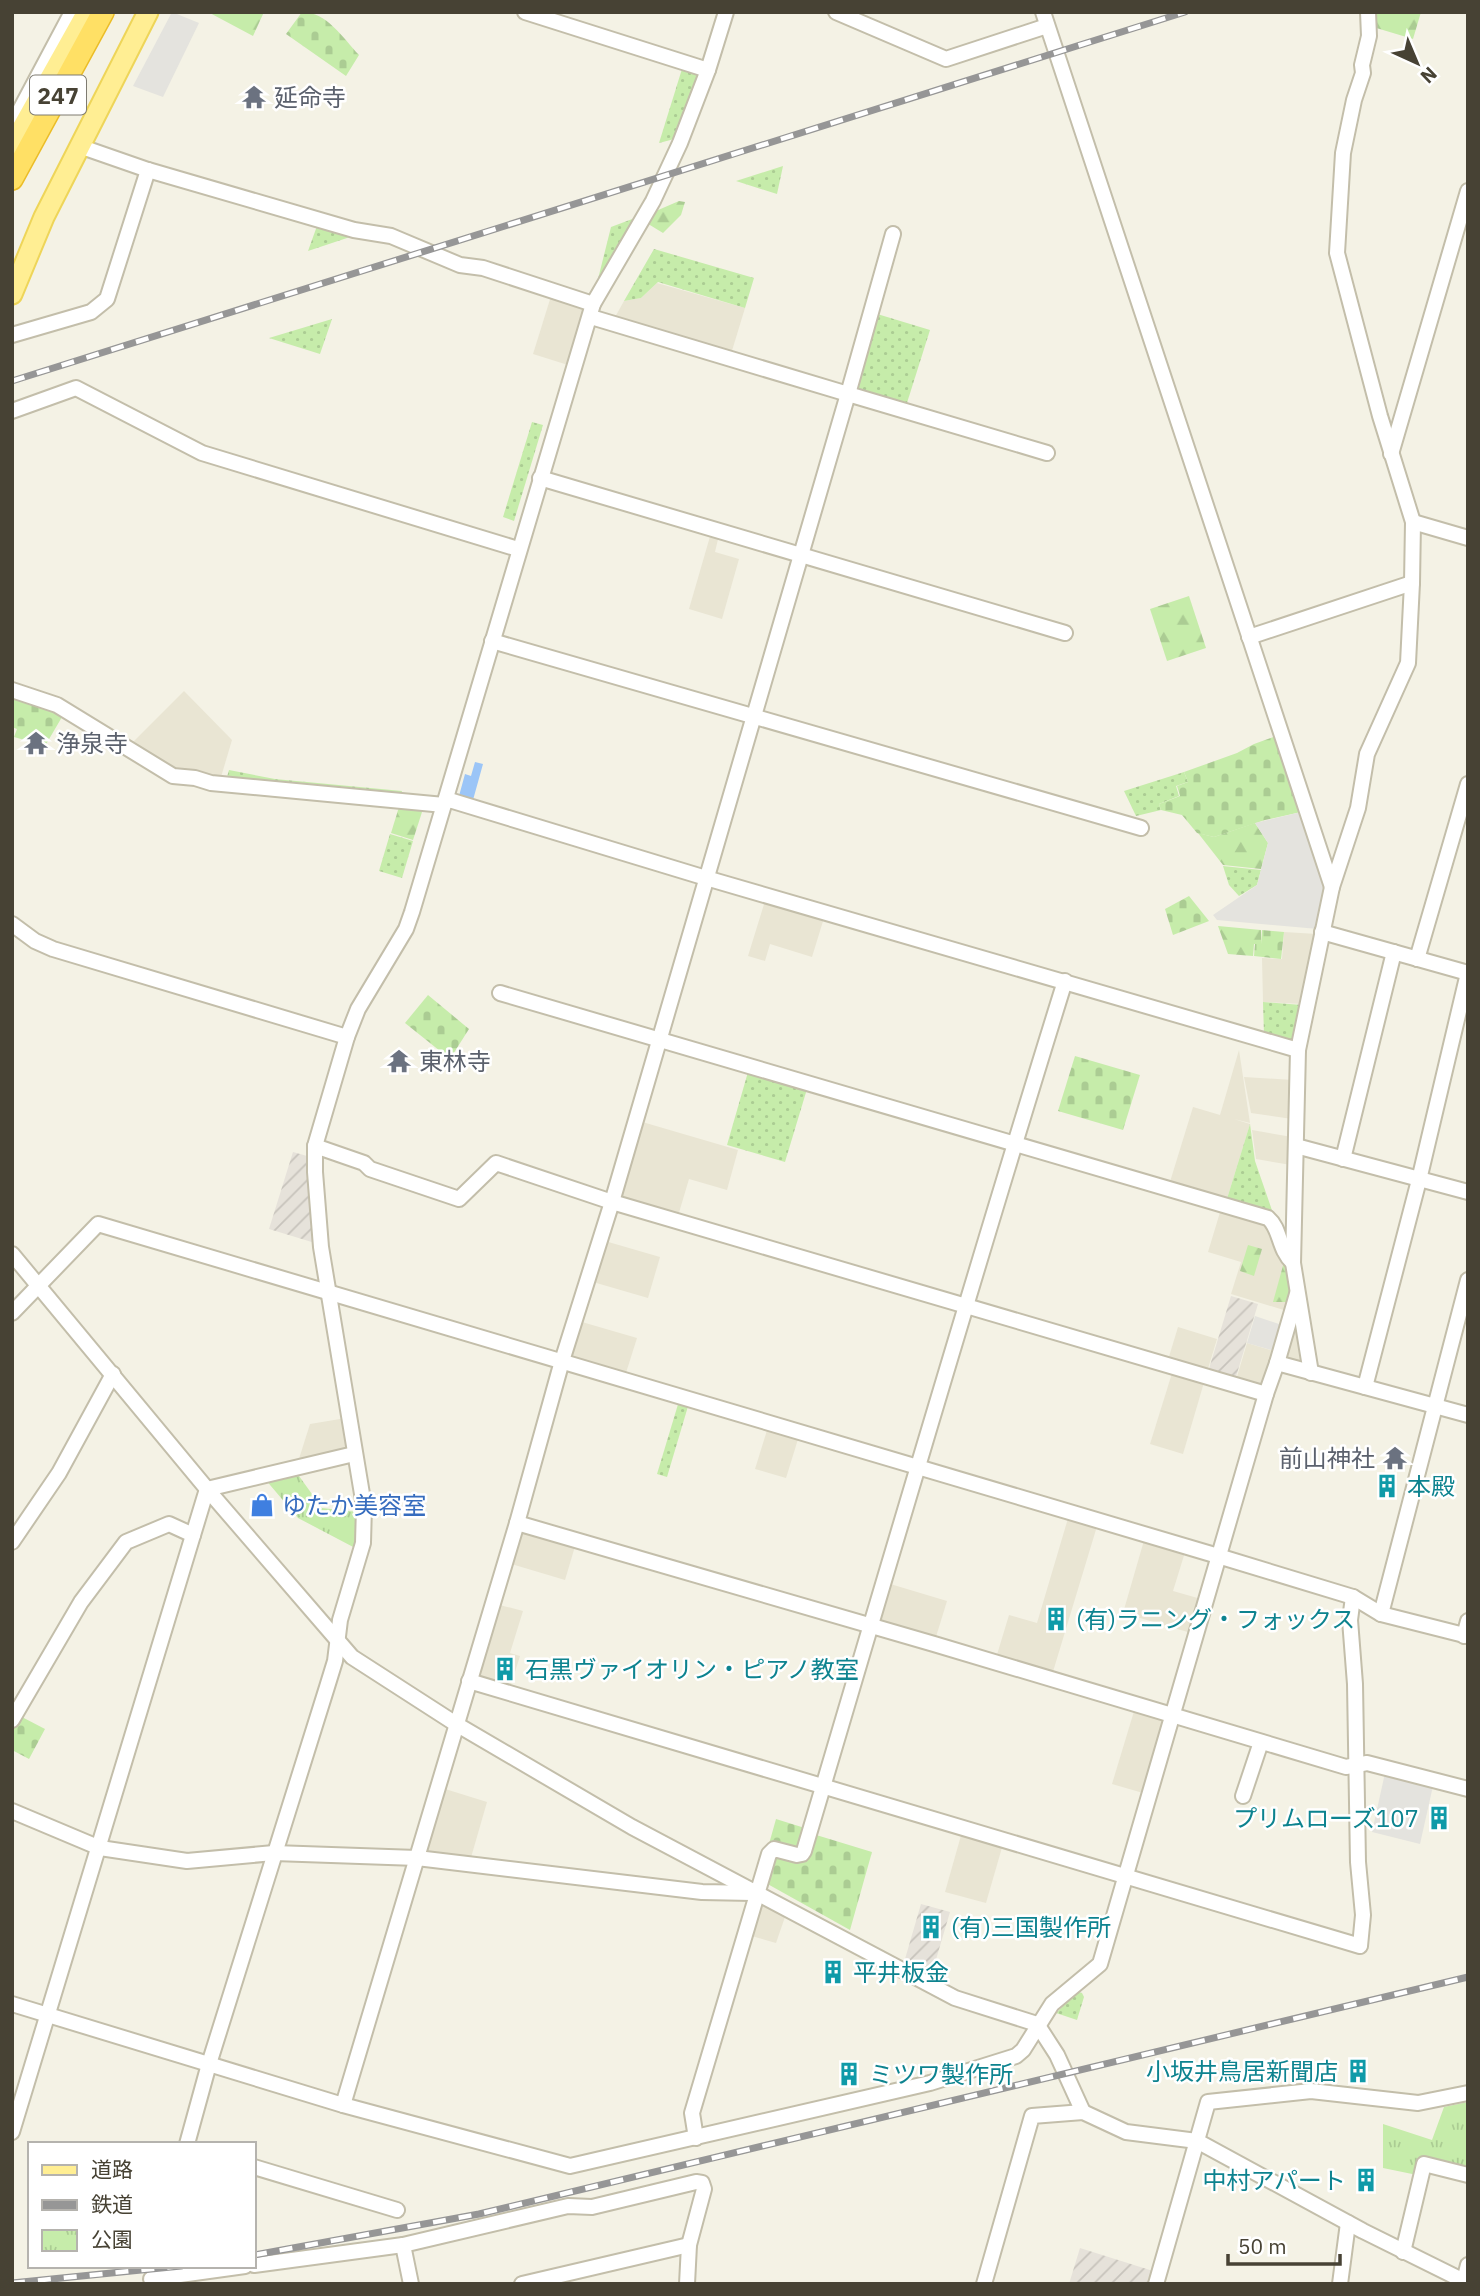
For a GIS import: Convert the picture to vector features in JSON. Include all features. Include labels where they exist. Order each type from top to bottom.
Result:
[{"type":"highway","name":"247","points":[[12,178],[103,12]]},
{"type":"main road","points":[[12,146],[87,12]]},
{"type":"main road","points":[[12,294],[44,216],[148,12]]},
{"type":"street","points":[[12,125],[72,12]]},
{"type":"street","points":[[525,12],[708,70]]},
{"type":"street","points":[[188,2142],[209,2064],[335,1661],[340,1620],[363,1543],[364,1506],[321,1247],[315,1146],[346,1037],[358,1009],[405,929],[592,310],[653,201],[680,143],[708,70],[726,12]]},
{"type":"street","points":[[836,12],[946,59],[1045,19],[1332,887]]},
{"type":"street","points":[[1311,1373],[1293,1263],[1297,1050],[1332,887],[1358,808],[1367,754],[1408,663],[1412,583],[1413,522],[1391,454],[1337,253],[1343,153],[1354,100],[1363,73],[1362,65],[1369,36],[1368,12]]},
{"type":"street","points":[[79,146],[148,170],[354,230],[391,236],[460,264],[483,268],[592,310],[848,394],[1047,453]]},
{"type":"street","points":[[12,335],[91,312],[107,299],[148,170]]},
{"type":"street","points":[[1391,454],[1468,191]]},
{"type":"street","points":[[343,2105],[517,1523],[562,1361],[612,1202],[893,234]]},
{"type":"street","points":[[12,411],[76,388],[202,453],[519,549]]},
{"type":"street","points":[[540,478],[1065,633]]},
{"type":"street","points":[[1413,522],[1468,538]]},
{"type":"street","points":[[1249,637],[1412,583]]},
{"type":"street","points":[[492,641],[1141,828]]},
{"type":"street","points":[[12,690],[57,705],[173,776],[211,783],[445,802],[1297,1050]]},
{"type":"street","points":[[1417,959],[1468,785]]},
{"type":"street","points":[[12,925],[35,941],[53,949],[346,1037]]},
{"type":"street","points":[[1322,932],[1468,973],[1419,1180],[1364,1387]]},
{"type":"street","points":[[1343,1159],[1394,952]]},
{"type":"street","points":[[696,2138],[692,2113],[757,1893],[771,1851],[778,1849],[797,1855],[803,1854],[1065,981]]},
{"type":"street","points":[[500,993],[1268,1218],[1274,1225],[1284,1254],[1293,1263]]},
{"type":"street","points":[[315,1146],[364,1163],[370,1169],[458,1199],[496,1163],[612,1202],[1266,1394]]},
{"type":"street","points":[[1296,1146],[1468,1192]]},
{"type":"street","points":[[12,1313],[98,1224],[920,1466],[1353,1597],[1381,1614],[1467,1631]]},
{"type":"street","points":[[12,1254],[207,1489],[352,1657],[456,1724],[632,1827],[955,1998],[1037,2024],[1057,2055],[1083,2112]]},
{"type":"street","points":[[1381,1614],[1468,1280]]},
{"type":"street","points":[[12,2004],[343,2105],[570,2166],[930,2083],[1016,2056],[1052,2004],[1100,1964],[1298,1289]]},
{"type":"street","points":[[1277,1363],[1468,1415]]},
{"type":"street","points":[[12,1542],[59,1473],[113,1374]]},
{"type":"street","points":[[207,1489],[354,1454]]},
{"type":"street","points":[[12,2132],[207,1489]]},
{"type":"street","points":[[517,1523],[1346,1768],[1367,1763],[1468,1789]]},
{"type":"street","points":[[12,1720],[81,1602],[126,1542],[169,1524],[193,1535]]},
{"type":"street","points":[[469,1681],[1360,1946],[1363,1915],[1359,1862],[1355,1685],[1350,1620],[1353,1597]]},
{"type":"street","points":[[1243,1796],[1261,1742]]},
{"type":"street","points":[[12,1811],[100,1848],[187,1861],[274,1853],[417,1858],[702,1892],[757,1893]]},
{"type":"street","points":[[1156,2284],[1208,2102],[1311,2091],[1418,2103],[1468,2093]]},
{"type":"street","points":[[984,2284],[1032,2116],[1083,2112],[1126,2132],[1197,2141],[1403,2252],[1466,2282],[1468,2265]]},
{"type":"street","points":[[1403,2252],[1424,2164],[1468,2175]]},
{"type":"street","points":[[256,2168],[397,2210]]},
{"type":"street","points":[[256,2265],[403,2245],[568,2206],[592,2207],[696,2182],[702,2183],[704,2189],[689,2245],[687,2284]]},
{"type":"street","points":[[1340,2284],[1348,2223]]},
{"type":"street","points":[[403,2245],[411,2284]]},
{"type":"street","points":[[522,2284],[689,2245]]},
{"type":"street","points":[[152,2276],[227,2268]]},
{"type":"shaded area","points":[[172,12],[199,23],[163,97],[133,86]]},
{"type":"shaded area","points":[[657,283],[745,308],[731,354],[614,319],[624,301],[641,298]]},
{"type":"shaded area","points":[[552,293],[586,304],[568,365],[533,354]]},
{"type":"shaded area","points":[[711,533],[719,535],[715,552],[739,559],[722,619],[689,609]]},
{"type":"shaded area","points":[[184,691],[232,740],[221,777],[177,773],[131,744]]},
{"type":"shaded area","points":[[1301,812],[1323,878],[1325,898],[1318,929],[1217,920],[1213,915],[1257,885],[1268,843],[1255,823]]},
{"type":"shaded area","points":[[765,901],[824,918],[812,957],[770,944],[765,961],[748,956]]},
{"type":"shaded area","points":[[1284,932],[1317,934],[1302,1004],[1263,1002],[1262,958],[1282,959]]},
{"type":"shaded area","points":[[1239,1050],[1250,1123],[1234,1119],[1250,1124],[1226,1202],[1169,1185],[1193,1107],[1220,1115]]},
{"type":"shaded area","points":[[1244,1077],[1293,1080],[1292,1119],[1251,1113]]},
{"type":"shaded area","points":[[639,1121],[738,1150],[727,1190],[689,1179],[678,1216],[616,1197]]},
{"type":"shaded area","points":[[1252,1130],[1292,1137],[1291,1165],[1256,1159]]},
{"type":"shaded area","points":[[293,1152],[307,1156],[315,1243],[269,1229]]},
{"type":"shaded area","points":[[1221,1209],[1271,1224],[1291,1264],[1287,1311],[1231,1294],[1241,1262],[1208,1252]]},
{"type":"shaded area","points":[[605,1241],[660,1257],[648,1298],[593,1282]]},
{"type":"shaded area","points":[[1231,1296],[1258,1304],[1235,1380],[1208,1372]]},
{"type":"shaded area","points":[[1296,1303],[1307,1364],[1280,1356]]},
{"type":"shaded area","points":[[1255,1316],[1282,1325],[1275,1351],[1247,1343]]},
{"type":"shaded area","points":[[582,1322],[637,1338],[625,1376],[570,1361]]},
{"type":"shaded area","points":[[1178,1327],[1217,1339],[1207,1372],[1168,1360]]},
{"type":"shaded area","points":[[1247,1343],[1274,1351],[1264,1388],[1236,1380]]},
{"type":"shaded area","points":[[1173,1370],[1205,1379],[1183,1454],[1150,1444]]},
{"type":"shaded area","points":[[346,1418],[350,1450],[298,1462],[310,1424]]},
{"type":"shaded area","points":[[768,1427],[799,1436],[786,1478],[755,1469]]},
{"type":"shaded area","points":[[1069,1515],[1098,1523],[1052,1675],[996,1658],[1009,1615],[1037,1623]]},
{"type":"shaded area","points":[[519,1527],[576,1543],[565,1580],[508,1563]]},
{"type":"shaded area","points":[[1145,1537],[1186,1549],[1173,1591],[1201,1599],[1191,1633],[1123,1613]]},
{"type":"shaded area","points":[[887,1583],[947,1601],[935,1640],[876,1623]]},
{"type":"shaded area","points":[[496,1604],[523,1611],[510,1653],[520,1656],[509,1691],[473,1680]]},
{"type":"shaded area","points":[[1135,1708],[1165,1717],[1143,1793],[1112,1784]]},
{"type":"shaded area","points":[[1385,1773],[1433,1786],[1420,1844],[1372,1832]]},
{"type":"shaded area","points":[[442,1788],[487,1802],[470,1861],[427,1856],[423,1851]]},
{"type":"shaded area","points":[[962,1832],[1003,1844],[986,1903],[945,1892]]},
{"type":"shaded area","points":[[759,1904],[785,1917],[776,1943],[748,1935]]},
{"type":"shaded area","points":[[921,1904],[950,1912],[932,1973],[905,1959]]},
{"type":"shaded area","points":[[1080,2248],[1153,2271],[1149,2284],[1069,2284]]},
{"type":"green space","points":[[208,12],[264,12],[253,36]]},
{"type":"green space","points":[[302,12],[311,13],[327,21],[359,55],[346,76],[286,34]]},
{"type":"green space","points":[[1374,12],[1421,12],[1413,39],[1373,27]]},
{"type":"green space","points":[[682,69],[699,74],[678,138],[659,143]]},
{"type":"green space","points":[[783,166],[777,194],[736,181]]},
{"type":"green space","points":[[679,201],[685,202],[681,215],[663,233],[645,222],[649,214]]},
{"type":"green space","points":[[635,218],[598,279],[611,227]]},
{"type":"green space","points":[[317,226],[350,237],[308,251]]},
{"type":"green space","points":[[654,249],[754,278],[745,308],[658,282],[641,298],[624,301]]},
{"type":"green space","points":[[874,313],[930,330],[906,406],[851,389]]},
{"type":"green space","points":[[332,319],[320,354],[269,338]]},
{"type":"green space","points":[[532,422],[543,425],[514,521],[503,517]]},
{"type":"green space","points":[[1189,596],[1206,648],[1167,661],[1150,609]]},
{"type":"green space","points":[[12,696],[51,709],[62,717],[45,746],[14,737],[17,729],[12,727]]},
{"type":"green space","points":[[1276,736],[1301,812],[1265,820],[1214,837],[1197,833],[1182,815],[1161,810],[1159,804],[1180,796],[1177,786],[1188,782],[1184,772]]},
{"type":"green space","points":[[229,770],[275,779],[402,791],[401,795],[227,777]]},
{"type":"green space","points":[[1184,772],[1188,782],[1176,786],[1179,796],[1159,804],[1161,810],[1136,816],[1124,791]]},
{"type":"green space","points":[[399,807],[423,809],[413,840],[391,833]]},
{"type":"green space","points":[[1255,823],[1268,843],[1261,869],[1223,865],[1198,833],[1214,837]]},
{"type":"green space","points":[[390,834],[413,841],[402,878],[379,871]]},
{"type":"green space","points":[[1223,866],[1261,870],[1257,885],[1239,896],[1229,885]]},
{"type":"green space","points":[[1189,896],[1209,921],[1173,935],[1165,909]]},
{"type":"green space","points":[[1218,926],[1261,930],[1261,944],[1254,944],[1253,956],[1228,954]]},
{"type":"green space","points":[[1262,930],[1284,932],[1281,959],[1254,956],[1255,944],[1261,944]]},
{"type":"green space","points":[[428,995],[469,1029],[450,1059],[405,1023]]},
{"type":"green space","points":[[1263,1002],[1302,1005],[1294,1044],[1264,1035]]},
{"type":"green space","points":[[1075,1056],[1140,1075],[1123,1130],[1058,1111]]},
{"type":"green space","points":[[748,1072],[807,1089],[785,1162],[727,1145]]},
{"type":"green space","points":[[1250,1124],[1255,1161],[1275,1219],[1226,1202]]},
{"type":"green space","points":[[1248,1245],[1262,1249],[1254,1276],[1240,1271]]},
{"type":"green space","points":[[1284,1262],[1291,1266],[1294,1283],[1288,1302],[1273,1302]]},
{"type":"green space","points":[[679,1401],[689,1403],[667,1477],[657,1474]]},
{"type":"green space","points":[[298,1471],[322,1508],[358,1512],[357,1549],[298,1518],[265,1479]]},
{"type":"green space","points":[[20,1716],[45,1729],[29,1759],[12,1750],[12,1731]]},
{"type":"green space","points":[[776,1819],[808,1829],[801,1853],[769,1844]]},
{"type":"green space","points":[[813,1834],[872,1852],[850,1930],[764,1882],[773,1855],[798,1859]]},
{"type":"green space","points":[[1078,1992],[1084,1997],[1077,2020],[1056,2013]]},
{"type":"green space","points":[[1468,2102],[1468,2170],[1421,2159],[1417,2175],[1383,2168],[1383,2124],[1432,2140],[1444,2107]]},
{"type":"water","points":[[475,762],[483,764],[473,800],[459,796],[465,774],[471,776]]},
{"type":"railway","points":[[12,381],[1185,12]]},
{"type":"railway","points":[[256,2255],[479,2214],[1468,1977]]},
{"type":"railway","points":[[12,2283],[161,2268]]},
{"type":"place","name":"延命寺","points":[[254,97]]},
{"type":"place","name":"浄泉寺","points":[[36,743]]},
{"type":"place","name":"東林寺","points":[[399,1061]]},
{"type":"place","name":"前山神社","points":[[1395,1458]]},
{"type":"place","name":"本殿","points":[[1387,1486]]},
{"type":"place","name":"ゆたか美容室","points":[[262,1505]]},
{"type":"place","name":"(有)ラニング・フォックス","points":[[1056,1619]]},
{"type":"place","name":"石黒ヴァイオリン・ピアノ教室","points":[[505,1669]]},
{"type":"place","name":"プリムローズ107","points":[[1439,1818]]},
{"type":"place","name":"(有)三国製作所","points":[[931,1927]]},
{"type":"place","name":"平井板金","points":[[833,1972]]},
{"type":"place","name":"小坂井鳥居新聞店","points":[[1358,2071]]},
{"type":"place","name":"ミツワ製作所","points":[[849,2074]]},
{"type":"place","name":"中村アパート","points":[[1366,2180]]}]
